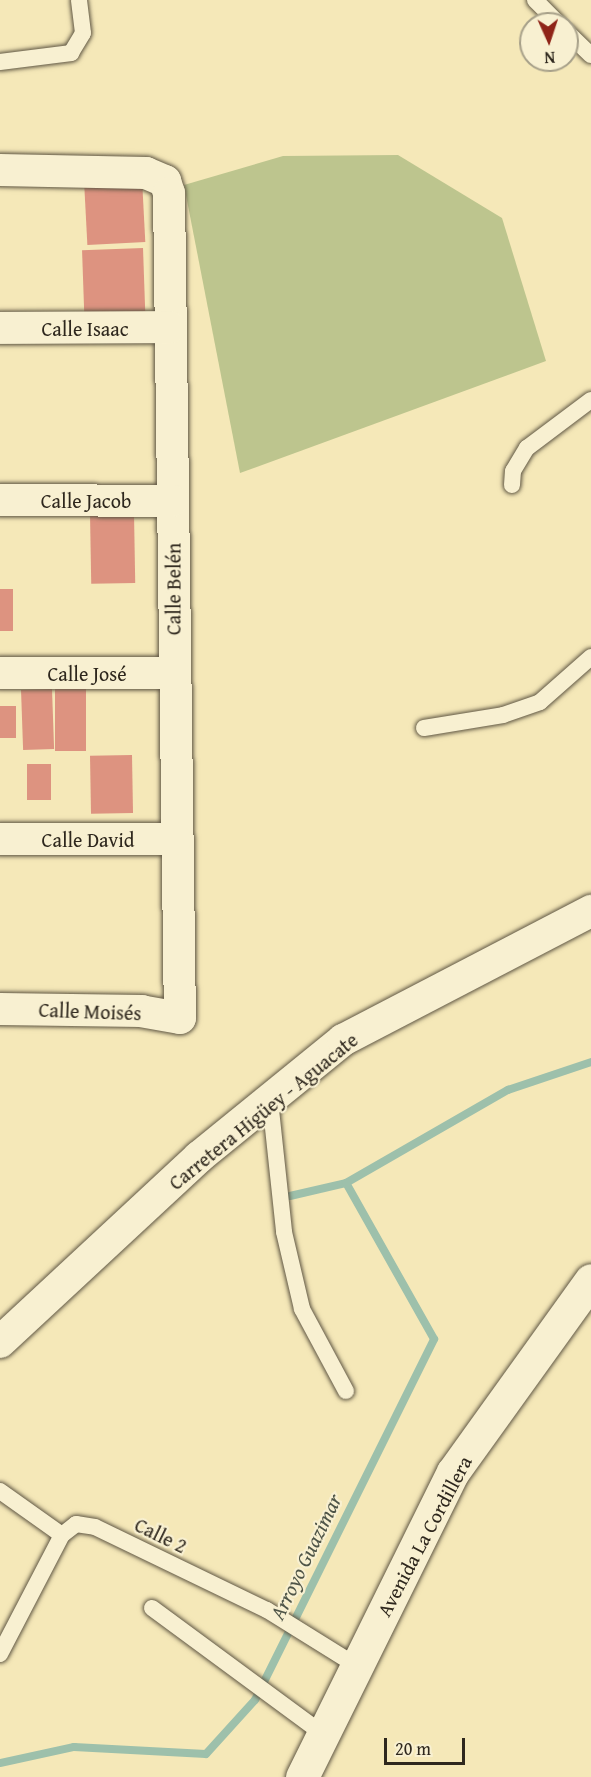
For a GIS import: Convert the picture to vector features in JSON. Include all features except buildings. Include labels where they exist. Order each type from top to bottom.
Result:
[{"type":"main road","name":"Avenida La Cordillera","points":[[302,1777],[453,1472],[591,1280]]},
{"type":"street","name":"Calle Belén","points":[[0,170],[146,173],[165,181],[169,193],[175,839],[180,1018]]},
{"type":"street","name":"Calle Isaac","points":[[0,328],[170,327]]},
{"type":"street","name":"Calle Jacob","points":[[0,500],[172,501]]},
{"type":"street","name":"Calle José","points":[[0,673],[173,673]]},
{"type":"street","name":"Calle David","points":[[0,839],[175,839]]},
{"type":"street","name":"Carretera Higüey - Aguacate","points":[[0,1342],[199,1157],[343,1040],[591,910]]},
{"type":"street","name":"Calle Moisés","points":[[0,1009],[142,1011],[180,1018]]},
{"type":"lane","points":[[0,62],[71,53],[83,33],[79,0]]},
{"type":"lane","points":[[535,0],[547,12]]},
{"type":"lane","points":[[579,44],[591,56]]},
{"type":"lane","points":[[512,485],[513,471],[527,448],[591,400]]},
{"type":"lane","points":[[424,728],[503,715],[540,702],[591,657]]},
{"type":"lane","points":[[270,1100],[284,1232],[302,1309],[346,1391]]},
{"type":"lane","points":[[0,1491],[62,1535],[0,1654]]},
{"type":"lane","name":"Calle 2","points":[[62,1535],[76,1524],[95,1527],[267,1610],[357,1666]]},
{"type":"lane","points":[[152,1608],[278,1697],[323,1734]]},
{"type":"green space","points":[[398,155],[502,218],[546,361],[240,473],[184,185],[283,156]]},
{"type":"waterway","points":[[290,1196],[346,1183],[508,1090],[591,1062]]},
{"type":"waterway","name":"Arroyo Guazimar","points":[[0,1763],[74,1747],[206,1754],[255,1700],[434,1339],[346,1183]]}]
